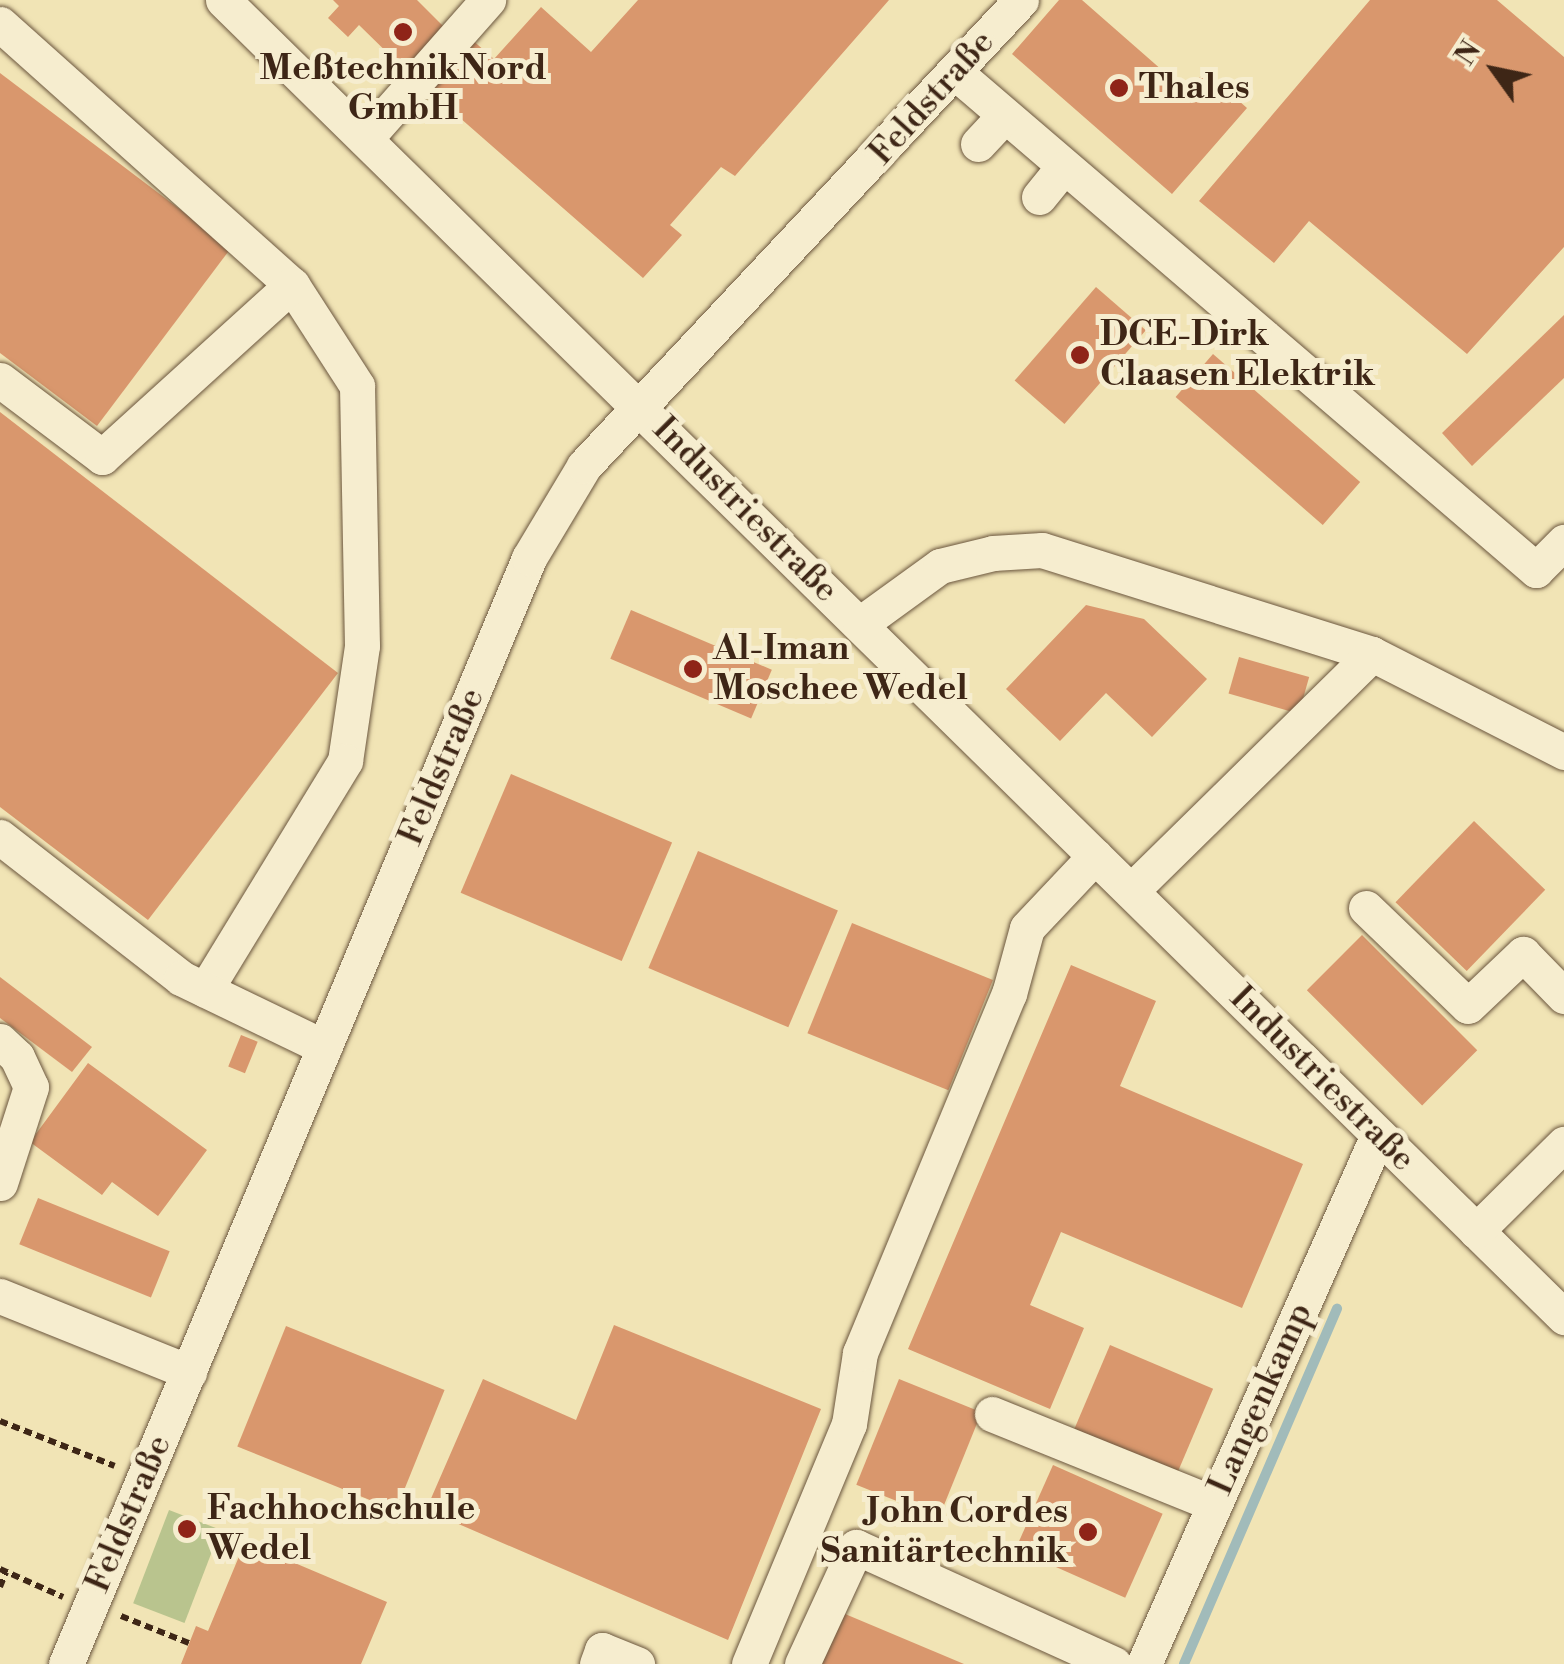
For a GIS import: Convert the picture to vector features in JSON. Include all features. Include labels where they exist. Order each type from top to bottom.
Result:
[{"type":"street","name":"Industriestraße","points":[[223,0],[1564,1317]]},
{"type":"street","points":[[365,139],[488,0]]},
{"type":"street","name":"Feldstraße","points":[[66,1664],[529,558],[584,466],[956,74],[1021,0]]},
{"type":"street","points":[[0,24],[292,284],[357,386],[362,646],[345,760],[205,990]]},
{"type":"street","points":[[956,74],[1062,169],[1536,570],[1564,542]]},
{"type":"street","points":[[978,144],[1004,116]]},
{"type":"street","points":[[1039,196],[1062,169]]},
{"type":"street","points":[[0,380],[102,458],[292,284]]},
{"type":"street","points":[[860,624],[940,566],[993,553],[1042,550],[1372,654],[1564,752]]},
{"type":"street","points":[[1131,891],[1372,654]]},
{"type":"street","points":[[0,837],[181,978],[324,1047]]},
{"type":"street","points":[[749,1664],[849,1424],[860,1353],[1010,994],[1027,928],[1096,856]]},
{"type":"street","points":[[1366,908],[1468,1006],[1523,954],[1564,996]]},
{"type":"street","points":[[0,1041],[17,1057],[31,1086],[0,1183]]},
{"type":"street","name":"Langenkamp","points":[[1144,1664],[1378,1135]]},
{"type":"street","points":[[1476,1231],[1564,1144]]},
{"type":"street","points":[[0,1296],[188,1372]]},
{"type":"street","points":[[992,1414],[1215,1504]]},
{"type":"street","points":[[802,1664],[856,1547],[1114,1664]]},
{"type":"street","points":[[599,1657],[637,1664]]},
{"type":"path","points":[[0,1421],[110,1466],[148,1467]]},
{"type":"path","points":[[0,1587],[3,1570],[73,1602]]},
{"type":"path","points":[[111,1612],[190,1643]]},
{"type":"green space","points":[[169,1510],[220,1530],[185,1623],[133,1603]]},
{"type":"building","name":"MeßtechnikNord GmbH","points":[[333,0],[417,0],[445,28],[405,70],[359,25],[348,37],[328,18],[339,6]]},
{"type":"building","points":[[638,0],[889,0],[735,176],[721,167],[670,225],[682,235],[643,278],[427,89],[470,38],[494,59],[541,7],[591,52]]},
{"type":"building","points":[[1059,0],[1082,0],[1187,92],[1205,71],[1247,108],[1172,194],[1012,54]]},
{"type":"building","points":[[1370,0],[1497,0],[1564,57],[1564,247],[1467,354],[1309,221],[1274,263],[1199,201]]},
{"type":"building","points":[[0,73],[231,248],[97,426],[0,353]]},
{"type":"building","name":"DCE-Dirk Claasen Elektrik","points":[[1096,287],[1146,330],[1064,424],[1015,381]]},
{"type":"building","points":[[1564,315],[1564,378],[1472,466],[1442,433]]},
{"type":"building","points":[[1213,354],[1360,482],[1323,525],[1176,397]]},
{"type":"building","points":[[0,412],[338,673],[148,920],[0,807]]},
{"type":"building","points":[[1086,605],[1144,619],[1207,679],[1152,737],[1106,693],[1060,741],[1006,689]]},
{"type":"building","points":[[631,610],[772,670],[751,719],[610,659]]},
{"type":"building","points":[[1239,657],[1309,677],[1299,714],[1229,694]]},
{"type":"building","points":[[511,774],[672,842],[622,961],[461,893]]},
{"type":"building","points":[[1474,821],[1545,890],[1467,971],[1396,902]]},
{"type":"building","points":[[698,851],[838,910],[788,1027],[648,968]]},
{"type":"building","points":[[852,923],[993,980],[948,1090],[807,1033]]},
{"type":"building","points":[[1362,935],[1477,1050],[1422,1105],[1307,990]]},
{"type":"building","points":[[1071,965],[1156,1001],[1120,1086],[1303,1164],[1242,1308],[1061,1232],[1030,1305],[1084,1328],[1050,1409],[908,1349]]},
{"type":"building","points":[[0,977],[92,1047],[72,1072],[0,1018]]},
{"type":"building","points":[[241,1035],[258,1042],[245,1073],[228,1067]]},
{"type":"building","points":[[88,1063],[207,1150],[158,1216],[112,1182],[102,1195],[30,1142]]},
{"type":"building","points":[[38,1198],[170,1251],[151,1298],[19,1244]]},
{"type":"building","points":[[614,1325],[821,1409],[728,1640],[426,1510],[483,1379],[576,1420]]},
{"type":"building","points":[[286,1326],[445,1390],[396,1511],[237,1447]]},
{"type":"building","points":[[1110,1345],[1213,1389],[1178,1473],[1074,1429]]},
{"type":"building","points":[[899,1379],[982,1412],[939,1518],[856,1485]]},
{"type":"building","name":"John Cordes Sanitärtechnik","points":[[1053,1465],[1163,1514],[1125,1598],[1016,1549]]},
{"type":"building","points":[[245,1542],[387,1602],[361,1664],[181,1664],[196,1626],[208,1631]]},
{"type":"building","points":[[838,1611],[964,1664],[814,1664]]},
{"type":"waterway","points":[[1184,1664],[1337,1308]]},
{"type":"place","name":"MeßtechnikNord GmbH","points":[[403,32]]},
{"type":"place","name":"Thales","points":[[1119,88]]},
{"type":"place","name":"DCE-Dirk Claasen Elektrik","points":[[1080,355]]},
{"type":"place","name":"Al-Iman Moschee Wedel","points":[[693,669]]},
{"type":"place","name":"Fachhochschule Wedel","points":[[187,1529]]},
{"type":"place","name":"John Cordes Sanitärtechnik","points":[[1088,1532]]}]
